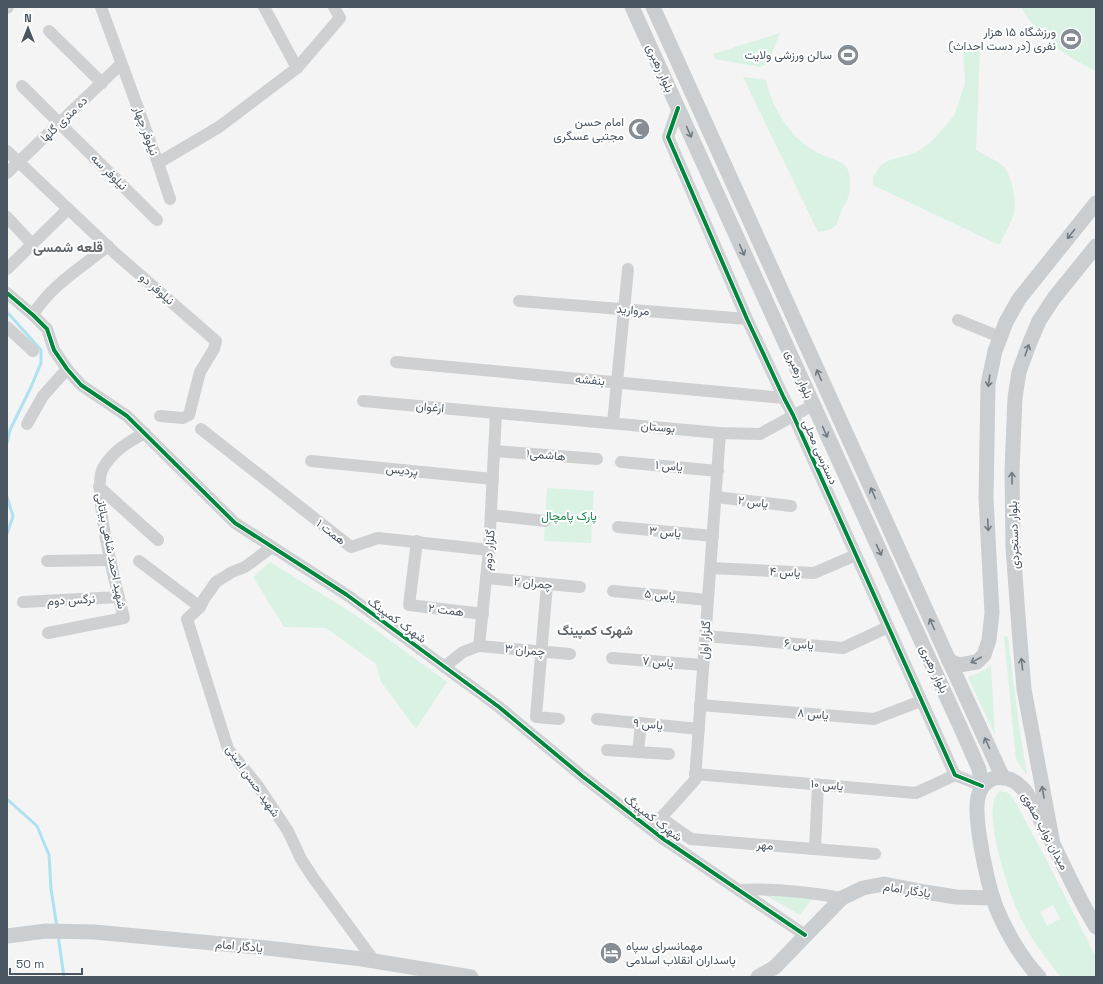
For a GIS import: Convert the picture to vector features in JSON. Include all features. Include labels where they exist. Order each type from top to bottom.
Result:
[{"type":"main road","name":"بلوار رهبری","points":[[632,7],[964,736],[979,770],[982,786]]},
{"type":"main road","name":"بلوار رهبری","points":[[653,7],[1003,778]]},
{"type":"main road","name":"بلوار دستجردی","points":[[949,661],[959,665],[977,662],[984,655],[989,640],[992,613],[986,498],[988,384],[995,350],[1006,322],[1019,299],[1096,204]]},
{"type":"main road","name":"بلوار دستجردی","points":[[1053,844],[1024,689],[1018,629],[1013,547],[1012,472],[1015,398],[1019,372],[1039,321],[1054,298],[1096,246]]},
{"type":"main road","name":"میدان نواب صفوی","points":[[1003,778],[1020,786],[1027,794],[1096,927]]},
{"type":"main road","points":[[1003,778],[991,780],[982,786],[978,798],[978,818],[985,868],[993,898],[1006,928],[1016,947],[1037,976]]},
{"type":"main road","name":"یادگار امام","points":[[758,977],[775,967],[842,898],[863,888],[884,884],[956,897],[993,898]]},
{"type":"main road","name":"یادگار امام","points":[[7,936],[58,931],[94,932],[267,948],[375,962],[471,977]]},
{"type":"street","name":"نیلوفر چهار","points":[[101,7],[170,199]]},
{"type":"street","points":[[264,7],[297,68]]},
{"type":"street","points":[[158,163],[220,128],[297,68],[340,18],[334,7]]},
{"type":"street","points":[[49,31],[102,83]]},
{"type":"street","name":"ده متری گلها","points":[[7,173],[60,124],[121,64]]},
{"type":"street","name":"نیلوفر سه","points":[[22,86],[157,220]]},
{"type":"street","name":"دسترسی محلی","points":[[678,108],[668,138],[747,319],[793,415],[955,775]]},
{"type":"street","name":"نیلوفر دو","points":[[7,151],[108,246],[216,341],[214,349],[200,372],[189,415],[183,418],[160,416]]},
{"type":"street","points":[[7,268],[68,209]]},
{"type":"street","points":[[7,217],[32,244]]},
{"type":"street","points":[[33,315],[50,292],[108,246]]},
{"type":"street","points":[[613,423],[628,269]]},
{"type":"street","name":"شهرک کمپینگ","points":[[7,293],[47,329],[54,350],[67,369],[81,385],[127,416],[235,523],[346,595],[499,707],[582,776],[651,830],[805,935]]},
{"type":"street","name":"مروارید","points":[[519,301],[747,319]]},
{"type":"street","points":[[958,320],[1000,337]]},
{"type":"street","points":[[7,327],[33,351]]},
{"type":"street","name":"بنفشه","points":[[396,362],[784,398]]},
{"type":"street","points":[[27,424],[43,396],[67,369]]},
{"type":"street","name":"ارغوان","points":[[363,400],[496,413]]},
{"type":"street","name":"بوستان","points":[[496,413],[720,433],[760,434],[813,405]]},
{"type":"street","name":"گلزار دوم","points":[[479,646],[490,550],[496,413]]},
{"type":"street","name":"همت ۱","points":[[201,429],[350,547],[378,538],[490,550]]},
{"type":"street","name":"شهید احمد شاهی بیاتانی","points":[[48,633],[124,618],[102,516],[99,487],[102,470],[112,454],[127,443],[145,433]]},
{"type":"street","name":"گلزار اول","points":[[651,830],[695,780],[720,433]]},
{"type":"street","name":"هاشمی۱","points":[[494,451],[597,459]]},
{"type":"street","name":"پردیس","points":[[311,461],[493,479]]},
{"type":"street","name":"یاس ۱","points":[[622,462],[718,471]]},
{"type":"street","points":[[99,487],[158,540]]},
{"type":"street","name":"یاس ۲","points":[[716,497],[791,506]]},
{"type":"street","points":[[491,516],[545,521]]},
{"type":"street","name":"یاس ۳","points":[[618,527],[713,536]]},
{"type":"street","name":"همت ۲","points":[[417,541],[409,605],[483,614]]},
{"type":"street","name":"شهید حسن امینی","points":[[272,547],[245,567],[232,572],[216,582],[200,607],[187,619],[228,748],[258,786],[280,818],[301,859],[314,879],[375,962]]},
{"type":"street","name":"یاس ۴","points":[[710,568],[814,573],[856,556]]},
{"type":"street","points":[[47,561],[111,560]]},
{"type":"street","points":[[139,561],[200,607]]},
{"type":"street","name":"چمران ۲","points":[[486,578],[580,587]]},
{"type":"street","points":[[546,584],[536,717],[559,719]]},
{"type":"street","name":"یاس ۵","points":[[613,591],[708,600]]},
{"type":"street","name":"نرگس دوم","points":[[23,602],[119,597]]},
{"type":"street","name":"یاس ۶","points":[[706,636],[843,648],[888,627]]},
{"type":"street","points":[[444,667],[463,652],[479,646]]},
{"type":"street","name":"چمران ۳","points":[[479,646],[570,654]]},
{"type":"street","name":"یاس ۷","points":[[612,658],[703,666]]},
{"type":"street","name":"یاس ۸","points":[[700,705],[874,720],[921,701]]},
{"type":"street","name":"یاس ۹","points":[[597,719],[699,729]]},
{"type":"street","points":[[638,752],[641,723]]},
{"type":"street","points":[[607,750],[669,754]]},
{"type":"street","name":"یاس ۱۰","points":[[695,774],[916,793],[955,775]]},
{"type":"street","points":[[955,775],[982,786]]},
{"type":"street","points":[[816,849],[818,785]]},
{"type":"street","name":"مهر","points":[[661,818],[690,840],[875,854]]},
{"type":"street","points":[[739,890],[758,889],[804,892],[842,898]]},
{"type":"green space","name":"ورزشگاه ۱۵ هزار نفری (در دست احداث)","points":[[1021,7],[1096,7],[1096,71],[1073,59],[1053,45],[1036,28]]},
{"type":"green space","points":[[780,33],[768,62],[760,67],[715,59],[713,54]]},
{"type":"green space","points":[[980,47],[976,150],[997,161],[1006,170],[1013,190],[1015,205],[1013,217],[999,245],[873,185],[873,177],[881,165],[890,160],[909,155],[920,150],[933,140],[954,116],[965,84],[963,50]]},
{"type":"green space","points":[[743,77],[766,80],[778,113],[792,133],[810,148],[820,154],[838,161],[847,168],[850,179],[849,194],[837,223],[833,227],[818,232]]},
{"type":"green space","name":"پارک پامچال","points":[[547,488],[594,491],[591,543],[544,541]]},
{"type":"green space","points":[[270,562],[357,616],[447,682],[416,729],[381,682],[376,664],[326,628],[284,627],[253,577]]},
{"type":"green space","points":[[1004,636],[1008,637],[1027,775],[1016,760]]},
{"type":"green space","points":[[991,665],[995,735],[968,677],[981,672]]},
{"type":"green space","points":[[1000,791],[1006,792],[1010,794],[1017,805],[1096,957],[1096,977],[1061,977],[1025,927],[1010,893],[998,853],[994,833],[994,800]],"holes":[[[1053,905],[1060,919],[1047,926],[1040,912]]]},
{"type":"green space","points":[[763,894],[812,899],[800,915]]},
{"type":"waterway","points":[[7,312],[41,350],[41,363],[10,430],[7,443]]},
{"type":"waterway","points":[[7,497],[13,516],[7,534]]},
{"type":"waterway","points":[[7,799],[37,826],[49,855],[51,889],[57,927]]},
{"type":"waterway","points":[[58,935],[64,977]]},
{"type":"cycle path","points":[[678,108],[668,137],[747,319],[793,415],[955,775],[982,786]]},
{"type":"cycle path","points":[[7,293],[47,329],[54,350],[67,369],[81,385],[127,416],[235,523],[347,595],[499,707],[582,776],[662,838],[805,935]]},
{"type":"place","name":"ورزشگاه ۱۵ هزار نفری (در دست احداث)","points":[[1071,39]]},
{"type":"place","name":"سالن ورزشی ولایت","points":[[848,55]]},
{"type":"place","name":"امام حسن مجتبی عسگری","points":[[639,129]]},
{"type":"place","name":"مهمانسرای سپاه پاسداران انقلاب اسلامی","points":[[611,953]]},
{"type":"district","name":"قلعه شمسی","points":[[68,247]]},
{"type":"district","name":"شهرک کمپینگ","points":[[595,630]]}]
